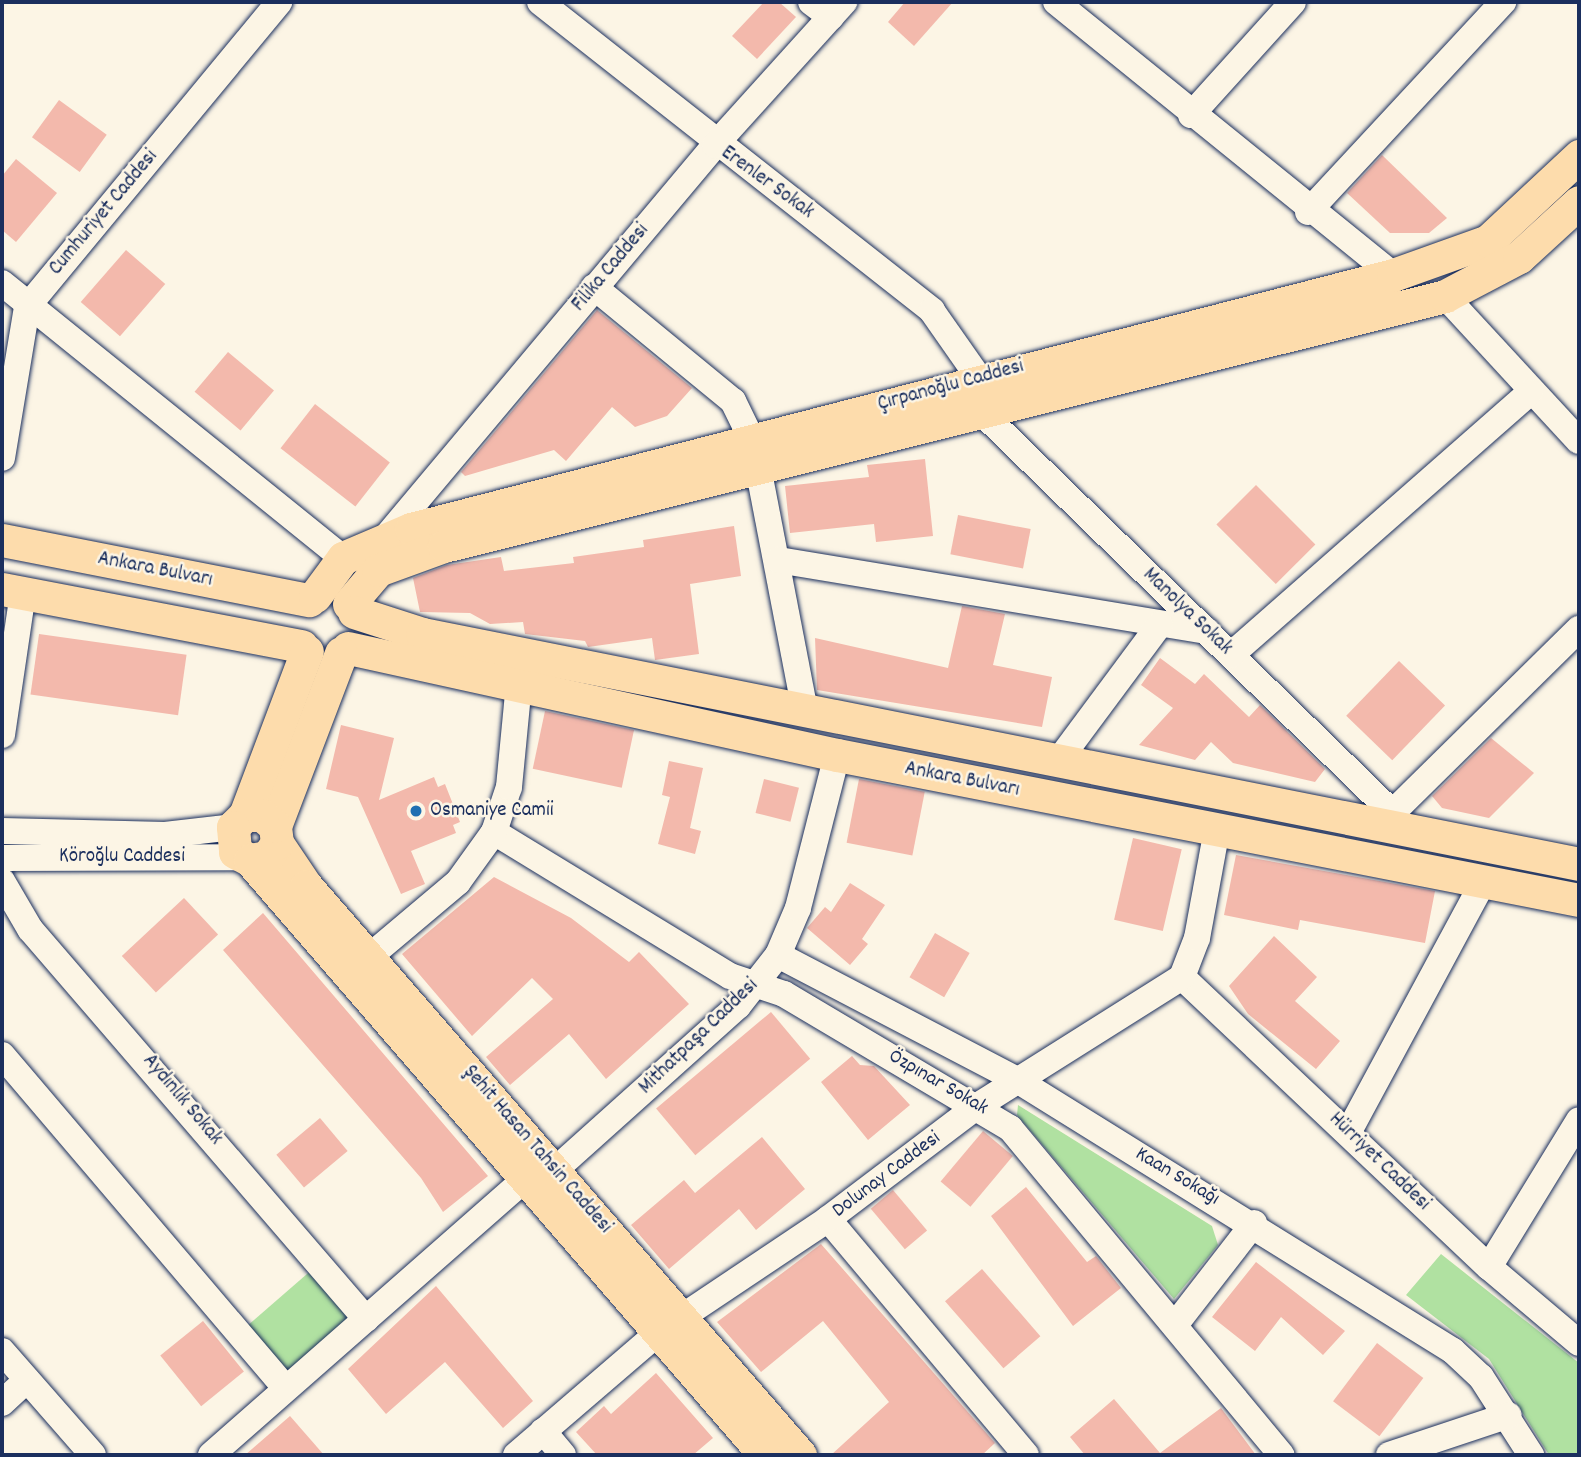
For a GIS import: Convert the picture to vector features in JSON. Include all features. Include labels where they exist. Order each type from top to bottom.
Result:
[{"type":"main road","name":"Çırpanoğlu Caddesi","points":[[351,608],[367,579],[390,564],[755,453],[979,378],[1393,275],[1488,241],[1579,156]]},
{"type":"main road","name":"Çırpanoğlu Caddesi","points":[[343,558],[383,540],[755,453],[980,411],[1445,296],[1519,257],[1579,202]]},
{"type":"main road","name":"Ankara Bulvarı","points":[[2,540],[312,598],[333,595],[351,608],[422,634],[1059,760],[1386,819],[1579,864]]},
{"type":"main road","points":[[254,838],[305,649],[296,618],[343,558]]},
{"type":"main road","name":"Ankara Bulvarı","points":[[12,591],[305,649],[327,657],[345,651],[519,683],[837,755],[1579,900]]},
{"type":"main road","points":[[254,838],[357,631],[351,608]]},
{"type":"main road","name":"Şehit Hasan Tahsin Caddesi","points":[[254,838],[369,957],[539,1176]]},
{"type":"main road","name":"Şehit Hasan Tahsin Caddesi","points":[[254,838],[539,1176],[672,1326],[800,1455]]},
{"type":"main road","name":"Şehit Hasan Tahsin Caddesi","points":[[672,1326],[765,1455]]},
{"type":"street","name":"Cumhuriyet Caddesi","points":[[27,307],[279,2]]},
{"type":"street","name":"Erenler Sokak","points":[[540,2],[715,145],[932,311],[979,378]]},
{"type":"street","points":[[1191,115],[1293,2]]},
{"type":"street","points":[[1308,212],[1503,2]]},
{"type":"street","name":"Filika Caddesi","points":[[383,540],[829,7]]},
{"type":"street","points":[[1073,7],[1191,115],[1308,212],[1393,275]]},
{"type":"street","points":[[2,283],[27,307],[343,558]]},
{"type":"street","points":[[594,287],[733,401],[755,453],[778,560],[805,710]]},
{"type":"street","points":[[1445,296],[1530,392],[1579,441]]},
{"type":"street","points":[[2,458],[8,383],[27,307]]},
{"type":"street","points":[[1231,655],[1530,392]]},
{"type":"street","name":"Manolya Sokak","points":[[980,411],[1231,655],[1386,819]]},
{"type":"street","points":[[778,560],[1207,631]]},
{"type":"street","points":[[2,735],[12,591]]},
{"type":"street","points":[[1059,760],[1160,624]]},
{"type":"street","points":[[1386,819],[1578,631]]},
{"type":"street","points":[[369,957],[458,882],[494,832],[509,787],[519,683]]},
{"type":"street","name":"Mithatpaşa Caddesi","points":[[211,1455],[366,1319],[539,1176],[757,985],[778,955],[798,908],[837,755]]},
{"type":"street","points":[[1182,976],[1197,939],[1217,829]]},
{"type":"street","name":"Köroğlu Caddesi","points":[[2,831],[254,838]]},
{"type":"street","name":"Özpınar Sokak","points":[[494,832],[730,976],[757,985],[979,1105],[1010,1128],[1281,1455]]},
{"type":"street","name":"Köroğlu Caddesi","points":[[2,858],[254,838]]},
{"type":"street","points":[[1348,1133],[1484,880]]},
{"type":"street","name":"Aydınlık Sokak","points":[[2,881],[30,929],[366,1319]]},
{"type":"street","name":"Kaan Sokağı","points":[[778,955],[1017,1080],[1254,1223],[1453,1351],[1509,1416],[1531,1455]]},
{"type":"street","name":"Dolunay Caddesi","points":[[516,1455],[672,1326],[828,1219],[979,1105],[1182,976]]},
{"type":"street","name":"Hürriyet Caddesi","points":[[1182,976],[1489,1267],[1579,1343]]},
{"type":"street","points":[[2,1055],[285,1388]]},
{"type":"street","points":[[1489,1267],[1579,1120]]},
{"type":"street","points":[[828,1219],[1026,1455]]},
{"type":"street","points":[[1175,1325],[1254,1223]]},
{"type":"street","points":[[2,1350],[93,1455]]},
{"type":"street","points":[[2,1403],[27,1381]]},
{"type":"street","points":[[1389,1455],[1509,1416]]},
{"type":"street","points":[[543,1431],[563,1455]]},
{"type":"green space","points":[[1018,1105],[1212,1226],[1218,1245],[1174,1299],[1017,1115]]},
{"type":"green space","points":[[1441,1254],[1579,1363],[1579,1455],[1549,1455],[1489,1359],[1406,1295]]},
{"type":"green space","points":[[315,1267],[358,1316],[287,1377],[245,1328]]},
{"type":"building","points":[[764,2],[779,2],[796,17],[757,59],[732,36]]},
{"type":"building","points":[[905,2],[953,2],[914,46],[888,22]]},
{"type":"building","points":[[59,100],[107,135],[80,172],[32,137]]},
{"type":"building","points":[[1382,155],[1447,218],[1429,233],[1390,233],[1347,193]]},
{"type":"building","points":[[16,159],[57,193],[16,242],[2,230],[2,176]]},
{"type":"building","points":[[126,250],[165,284],[120,336],[81,302]]},
{"type":"building","points":[[597,310],[692,388],[667,416],[635,427],[612,407],[566,461],[554,450],[465,476],[461,472]]},
{"type":"building","points":[[228,352],[274,391],[241,430],[195,392]]},
{"type":"building","points":[[315,404],[390,462],[355,507],[281,448]]},
{"type":"building","points":[[925,459],[933,536],[876,542],[874,524],[790,533],[785,486],[869,477],[867,465]]},
{"type":"building","points":[[1256,485],[1315,544],[1276,584],[1216,525]]},
{"type":"building","points":[[958,515],[1031,529],[1023,568],[950,554]]},
{"type":"building","points":[[734,526],[741,576],[690,584],[699,654],[655,660],[652,638],[588,647],[585,641],[525,634],[523,622],[490,624],[470,613],[420,612],[413,578],[447,565],[501,557],[504,571],[574,563],[573,557],[644,547],[643,540]]},
{"type":"building","points":[[962,606],[1005,614],[993,665],[1052,677],[1042,727],[817,690],[815,638],[948,668]]},
{"type":"building","points":[[39,634],[187,655],[178,715],[31,694]]},
{"type":"building","points":[[1160,658],[1195,684],[1204,674],[1249,717],[1260,705],[1325,769],[1315,782],[1233,763],[1211,742],[1195,760],[1139,745],[1173,708],[1141,685]]},
{"type":"building","points":[[1399,661],[1445,705],[1392,760],[1346,716]]},
{"type":"building","points":[[545,711],[634,730],[622,788],[533,769]]},
{"type":"building","points":[[341,725],[394,738],[379,800],[434,777],[438,787],[445,784],[460,822],[453,825],[456,833],[411,851],[425,884],[401,894],[358,797],[326,789]]},
{"type":"building","points":[[1491,738],[1534,773],[1489,818],[1442,808],[1432,796]]},
{"type":"building","points":[[669,761],[703,768],[690,828],[701,831],[695,854],[658,844],[670,797],[662,795]]},
{"type":"building","points":[[764,779],[799,788],[790,822],[756,813]]},
{"type":"building","points":[[859,779],[925,792],[912,856],[847,843]]},
{"type":"building","points":[[1133,838],[1182,849],[1163,931],[1114,920]]},
{"type":"building","points":[[1236,855],[1435,891],[1425,943],[1300,920],[1298,930],[1224,915]]},
{"type":"building","points":[[494,877],[571,918],[629,962],[639,952],[689,1004],[606,1079],[569,1034],[510,1085],[486,1057],[553,999],[532,978],[472,1036],[402,954]]},
{"type":"building","points":[[850,883],[885,905],[862,939],[868,944],[850,965],[807,928],[825,907],[831,912]]},
{"type":"building","points":[[184,898],[218,935],[156,993],[122,956]]},
{"type":"building","points":[[263,913],[488,1176],[443,1212],[421,1178],[223,950]]},
{"type":"building","points":[[935,933],[970,953],[944,997],[910,977]]},
{"type":"building","points":[[1274,936],[1317,977],[1295,1001],[1340,1041],[1316,1069],[1248,1014],[1229,986]]},
{"type":"building","points":[[771,1012],[810,1059],[695,1155],[656,1108]]},
{"type":"building","points":[[852,1056],[860,1065],[874,1066],[910,1105],[868,1140],[821,1082]]},
{"type":"building","points":[[320,1118],[348,1151],[304,1188],[276,1155]]},
{"type":"building","points":[[983,1131],[1013,1156],[970,1207],[941,1182]]},
{"type":"building","points":[[762,1137],[805,1189],[756,1230],[739,1209],[669,1269],[631,1225],[684,1180],[695,1193]]},
{"type":"building","points":[[1026,1187],[1087,1262],[1096,1256],[1121,1288],[1073,1326],[991,1216]]},
{"type":"building","points":[[893,1190],[927,1231],[905,1249],[871,1209]]},
{"type":"building","points":[[821,1244],[995,1443],[982,1455],[831,1455],[889,1402],[823,1321],[761,1372],[717,1322]]},
{"type":"building","points":[[1256,1262],[1345,1331],[1323,1355],[1281,1317],[1255,1351],[1212,1317]]},
{"type":"building","points":[[982,1269],[1040,1336],[1003,1368],[945,1301]]},
{"type":"building","points":[[436,1286],[533,1401],[503,1428],[445,1362],[386,1414],[348,1369]]},
{"type":"building","points":[[203,1321],[244,1372],[201,1406],[160,1356]]},
{"type":"building","points":[[1377,1343],[1423,1378],[1379,1436],[1333,1401]]},
{"type":"building","points":[[656,1373],[713,1438],[693,1455],[597,1455],[576,1432],[604,1406],[611,1414]]},
{"type":"building","points":[[1114,1399],[1160,1453],[1221,1408],[1256,1455],[1085,1455],[1070,1437]]},
{"type":"building","points":[[290,1416],[324,1455],[245,1455]]},
{"type":"place","name":"Osmaniye Camii","points":[[416,811]]}]
